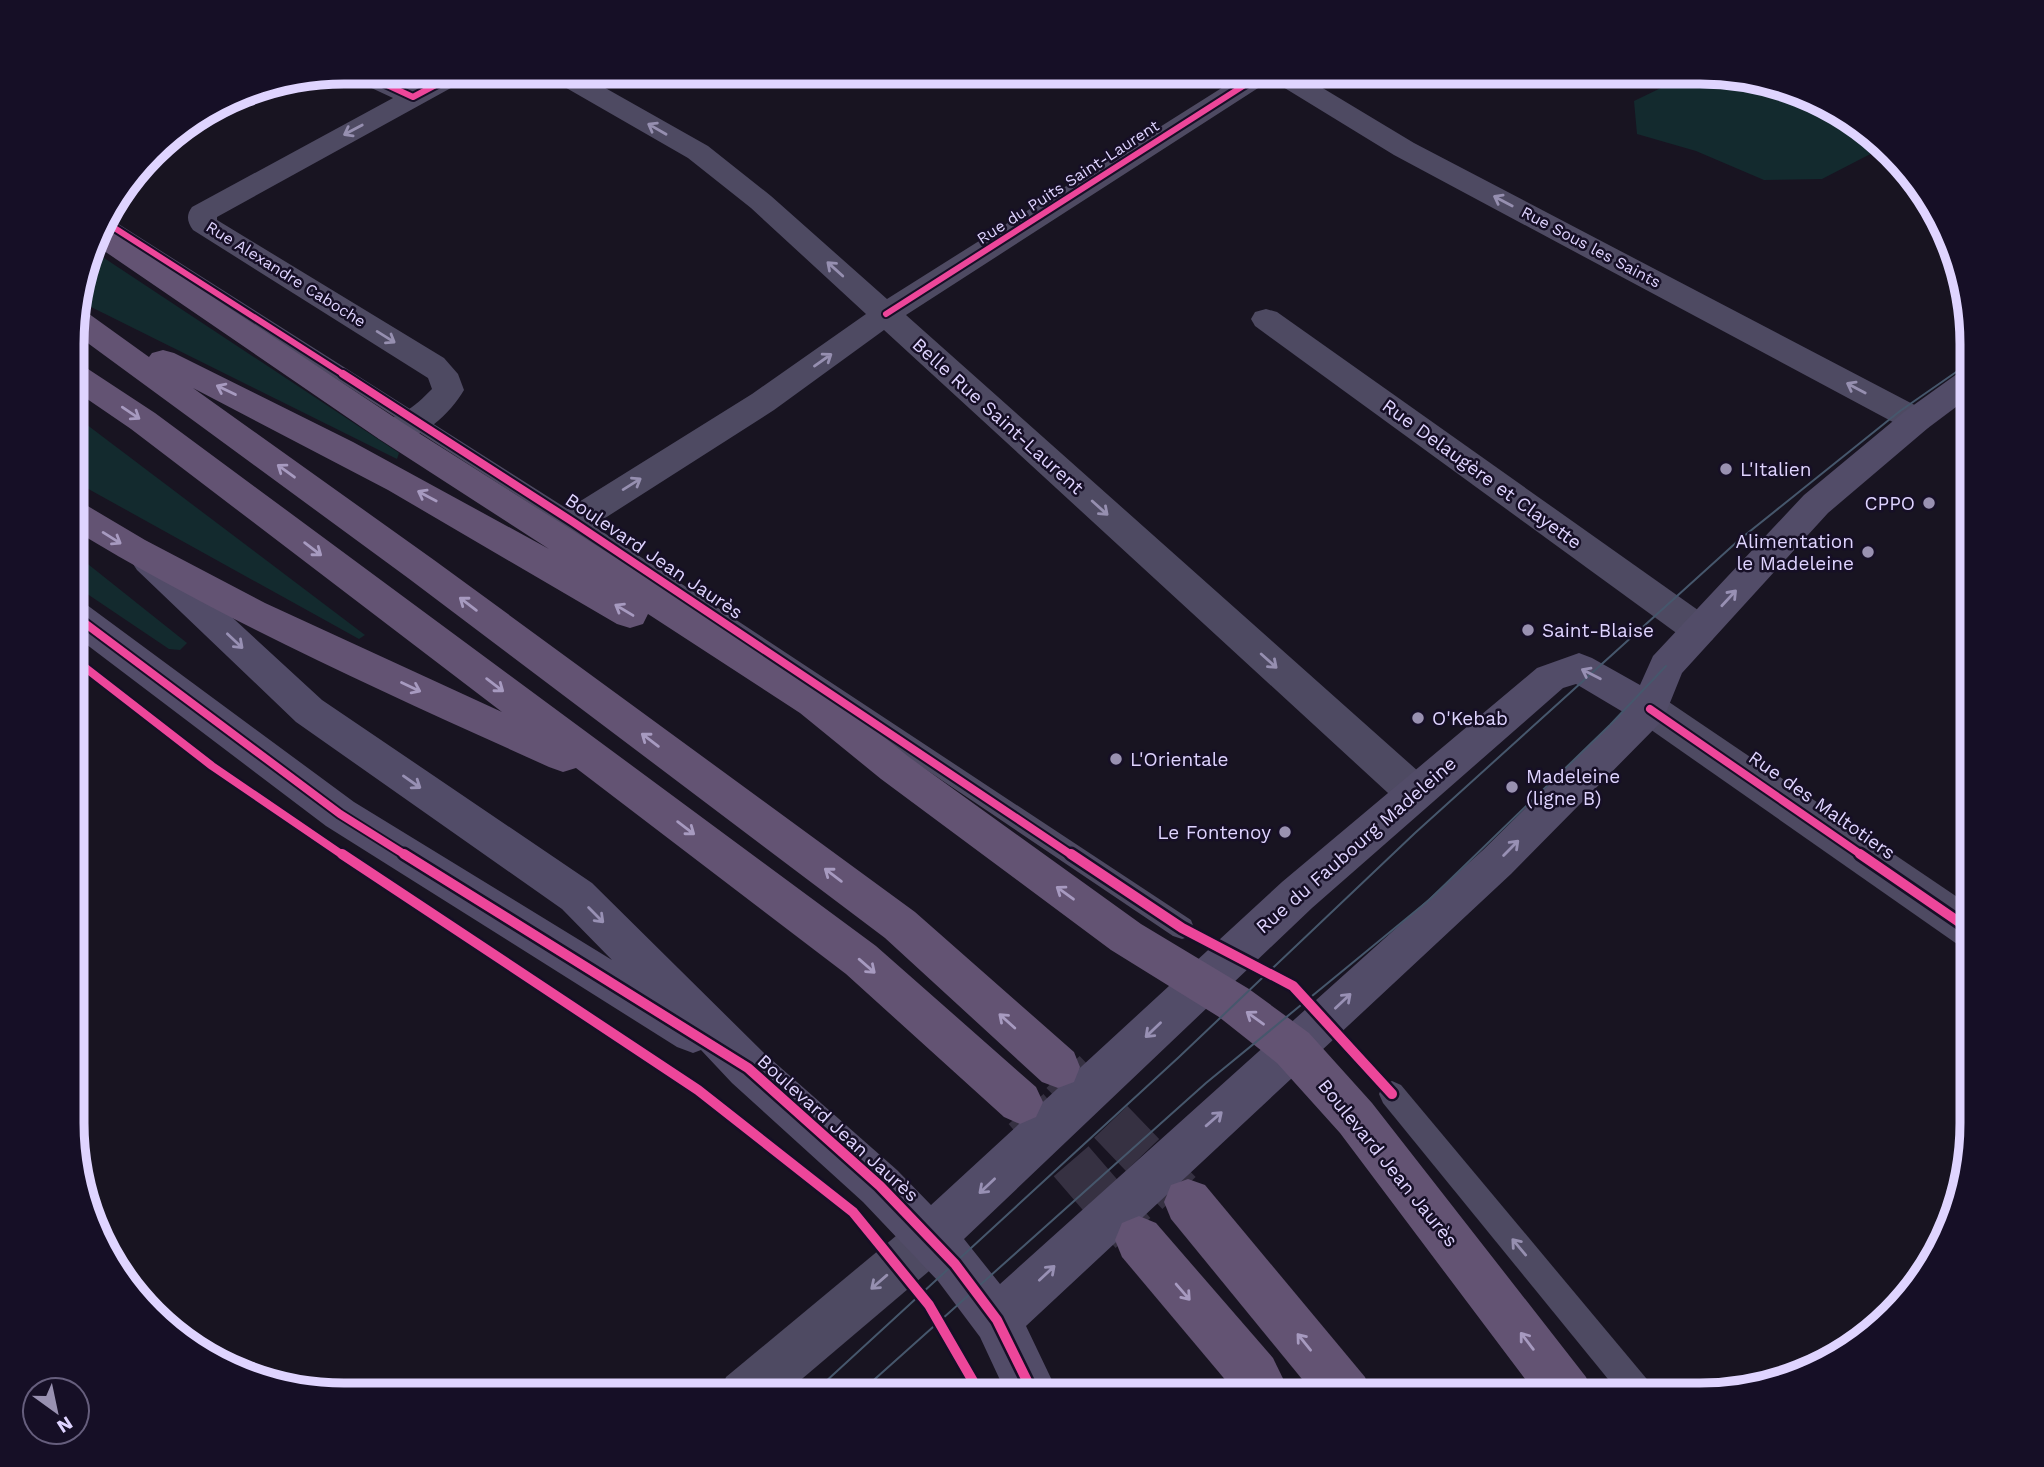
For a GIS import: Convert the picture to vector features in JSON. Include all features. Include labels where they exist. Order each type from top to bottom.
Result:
[{"type":"main road","name":"Boulevard Jean Jaurès","points":[[106,239],[564,528],[813,702],[895,768],[1126,937],[1234,1003],[1293,1048],[1356,1118],[1399,1172],[1559,1383]]},
{"type":"main road","points":[[85,322],[245,400],[502,536],[727,673],[895,768]]},
{"type":"main road","points":[[85,325],[421,569],[900,925],[1058,1067]]},
{"type":"main road","points":[[84,382],[143,421],[861,960],[1020,1102]]},
{"type":"main road","points":[[84,520],[149,561],[362,664],[631,788]]},
{"type":"main road","points":[[1188,1202],[1337,1383]]},
{"type":"main road","points":[[1139,1240],[1259,1383]]},
{"type":"street","points":[[385,84],[413,97]]},
{"type":"street","name":"Rue Alexandre Caboche","points":[[404,426],[438,406],[448,390],[442,374],[433,365],[203,225],[201,219],[202,214],[218,203],[437,84]]},
{"type":"street","name":"Belle Rue Saint-Laurent","points":[[579,84],[698,152],[761,202],[1414,792]]},
{"type":"street","name":"Rue du Puits Saint-Laurent","points":[[564,528],[763,402],[886,314],[1248,84]]},
{"type":"street","name":"Rue Sous les Saints","points":[[1297,84],[1404,149],[1916,420]]},
{"type":"street","name":"Rue Delaugère et Clayette","points":[[1266,319],[1699,630]]},
{"type":"street","points":[[997,1320],[1497,862],[1650,709],[1666,666],[1816,504],[1916,420],[1960,388]]},
{"type":"street","name":"Boulevard Jean Jaurès","points":[[149,561],[309,711],[577,896],[748,1068],[880,1186],[931,1238],[955,1264],[997,1320],[1028,1383]]},
{"type":"street","name":"Boulevard Jean Jaurès","points":[[84,622],[340,814],[748,1068]]},
{"type":"street","name":"Rue du Faubourg Madeleine","points":[[931,1238],[1202,983],[1414,792],[1550,678],[1579,668],[1650,709]]},
{"type":"street","name":"Rue des Maltotiers","points":[[1650,709],[1960,924]]},
{"type":"street","points":[[758,1383],[931,1238]]},
{"type":"lane","name":"Boulevard Jean Jaurès","points":[[112,226],[404,426]]},
{"type":"lane","name":"Boulevard Jean Jaurès","points":[[564,528],[1182,928]]},
{"type":"lane","points":[[1392,1094],[1630,1383]]},
{"type":"green space","points":[[1669,84],[1751,89],[1784,98],[1815,111],[1845,128],[1875,152],[1822,179],[1764,180],[1696,151],[1637,134],[1634,101]]},
{"type":"green space","points":[[100,255],[399,453],[397,459],[87,305]]},
{"type":"green space","points":[[84,423],[365,635],[359,639],[84,487]]},
{"type":"green space","points":[[84,561],[187,643],[180,650],[169,649],[84,592]]},
{"type":"tunnel","points":[[1063,1072],[1179,1193]]},
{"type":"tunnel","points":[[1026,1109],[1133,1233]]},
{"type":"tram line","points":[[824,1383],[1179,1057],[1415,833],[1739,540],[1900,411],[1960,369]]},
{"type":"tram line","points":[[870,1383],[1206,1083],[1429,900],[1610,725],[1666,666]]},
{"type":"cycle path","points":[[385,84],[413,97],[437,84]]},
{"type":"cycle path","points":[[886,314],[1246,84]]},
{"type":"cycle path","points":[[112,227],[573,522],[1182,928],[1293,986],[1392,1094]]},
{"type":"cycle path","points":[[84,622],[340,814],[748,1068],[880,1186],[955,1264],[997,1320],[1028,1383]]},
{"type":"cycle path","points":[[84,667],[212,766],[698,1090],[853,1212],[929,1305],[974,1383]]},
{"type":"cycle path","points":[[1650,709],[1960,923]]},
{"type":"place","name":"L'Italien","points":[[1726,469]]},
{"type":"place","name":"CPPO","points":[[1929,503]]},
{"type":"place","name":"Alimentation le Madeleine","points":[[1868,552]]},
{"type":"place","name":"Saint-Blaise","points":[[1528,630]]},
{"type":"place","name":"O'Kebab","points":[[1418,718]]},
{"type":"place","name":"L'Orientale","points":[[1116,759]]},
{"type":"place","name":"Madeleine (ligne B)","points":[[1512,787]]},
{"type":"place","name":"Le Fontenoy","points":[[1285,832]]}]
